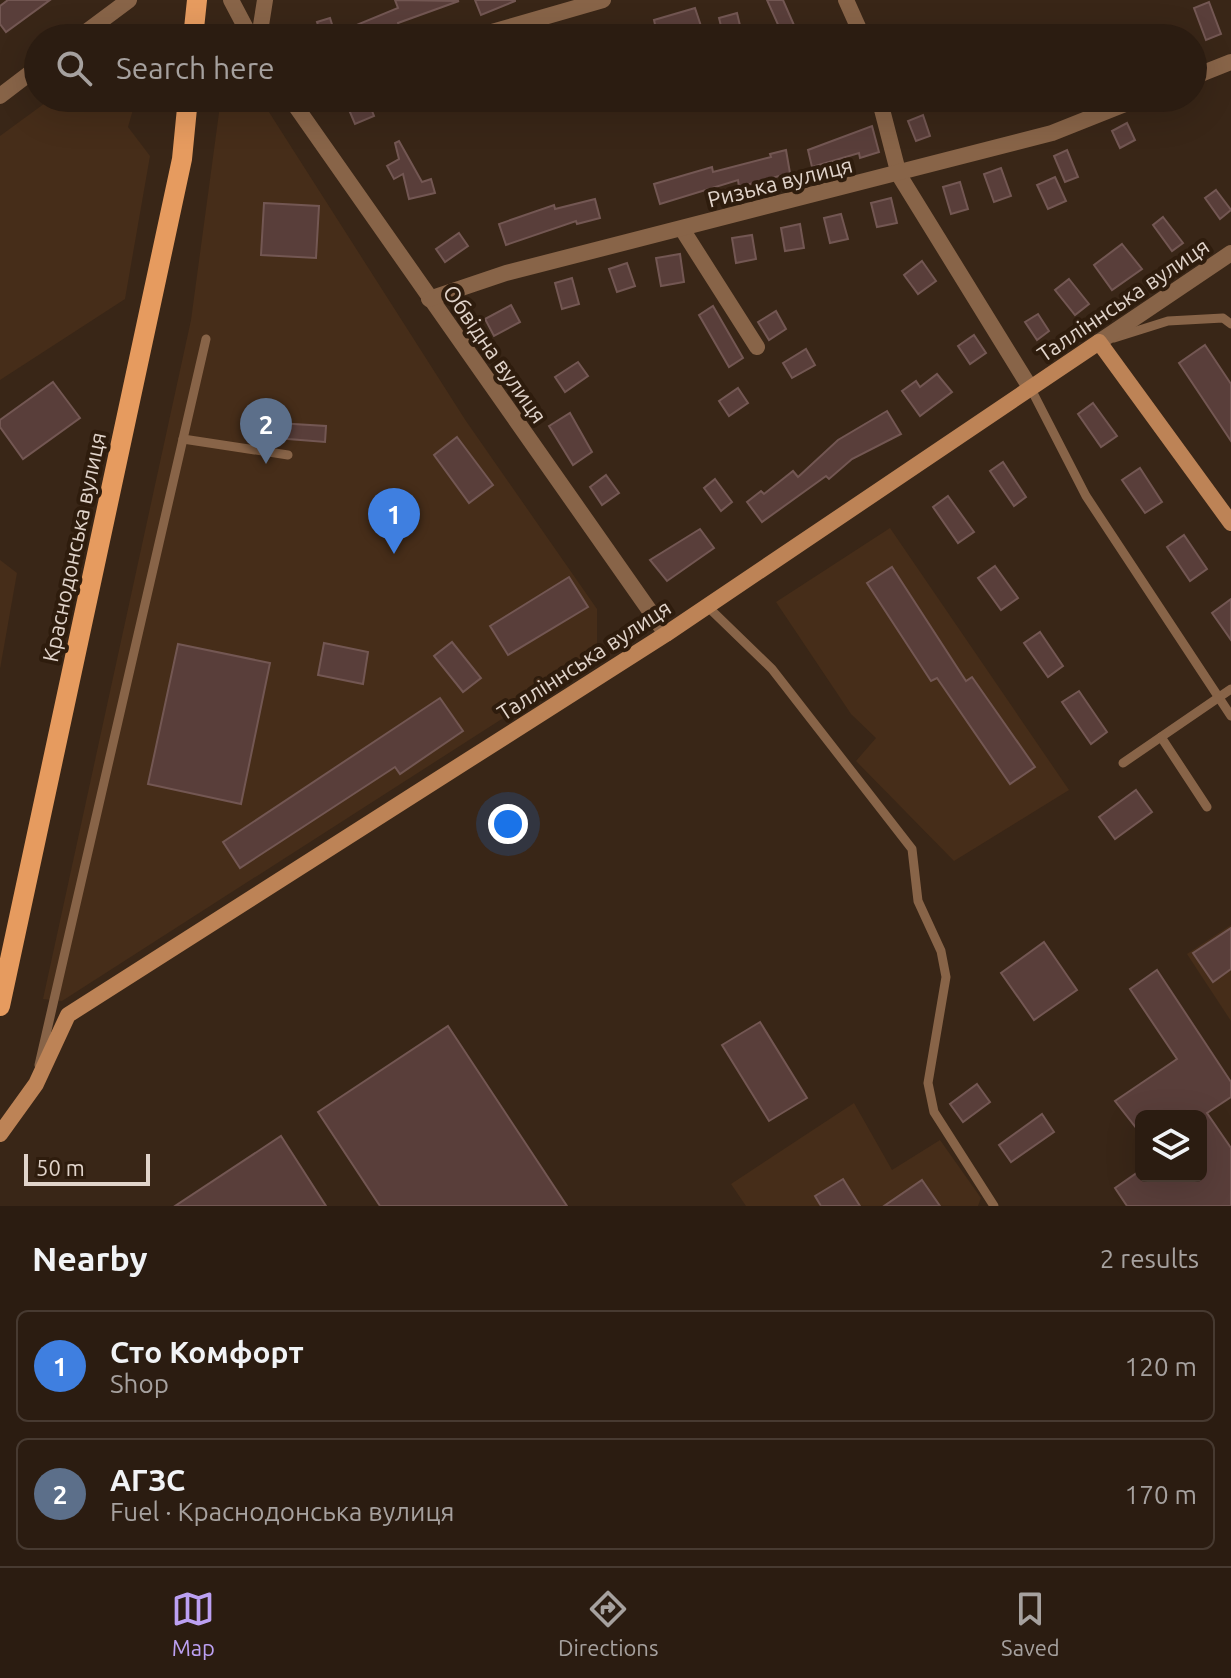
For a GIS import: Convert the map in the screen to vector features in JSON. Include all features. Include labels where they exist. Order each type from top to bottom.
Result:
[{"type":"main road","points":[[194,24],[197,0]]},
{"type":"main road","name":"Краснодонська вулиця","points":[[0,1006],[182,159],[187,112]]},
{"type":"street","points":[[97,24],[129,0]]},
{"type":"street","points":[[231,0],[244,24]]},
{"type":"street","points":[[261,24],[265,0]]},
{"type":"street","points":[[520,24],[603,0]]},
{"type":"street","points":[[846,0],[857,24]]},
{"type":"street","points":[[1207,71],[1231,62]]},
{"type":"street","points":[[0,96],[24,78]]},
{"type":"street","name":"Обвідна вулиця","points":[[300,112],[666,634]]},
{"type":"street","points":[[883,112],[899,175],[1031,389]]},
{"type":"street","name":"Ризька вулиця","points":[[429,299],[506,273],[899,175],[1052,133],[1105,112]]},
{"type":"street","points":[[682,229],[757,347]]},
{"type":"street","name":"Талліннська вулиця","points":[[0,1134],[36,1084],[68,1015],[708,607],[1231,253]]},
{"type":"street","points":[[1099,342],[1231,523]]},
{"type":"lane","points":[[1099,342],[1168,321],[1223,318],[1231,324]]},
{"type":"lane","points":[[36,1084],[46,1024],[206,339]]},
{"type":"lane","points":[[1031,389],[1086,496],[1231,716]]},
{"type":"lane","points":[[183,439],[288,455]]},
{"type":"lane","points":[[708,607],[782,681],[912,849],[918,901],[946,965],[945,992],[928,1083],[929,1098],[934,1112],[994,1206]]},
{"type":"lane","points":[[1123,763],[1231,689]]},
{"type":"lane","points":[[1161,737],[1207,807]]},
{"type":"shaded area","points":[[33,112],[132,112],[128,127],[150,156],[125,299],[0,380],[0,136]]},
{"type":"shaded area","points":[[219,112],[269,112],[466,421],[597,609],[597,658],[62,1001],[43,999],[191,320]]},
{"type":"shaded area","points":[[890,528],[1069,790],[954,861],[856,761],[876,738],[851,714],[776,602]]},
{"type":"shaded area","points":[[0,560],[17,573],[0,669]]},
{"type":"shaded area","points":[[1231,925],[1231,1021],[1187,954]]},
{"type":"shaded area","points":[[854,1103],[892,1170],[940,1140],[981,1198],[978,1206],[746,1206],[731,1184]]},
{"type":"building","points":[[8,0],[50,0],[6,32],[0,24],[0,6]]},
{"type":"building","points":[[395,0],[459,1],[398,24],[359,24],[398,8]]},
{"type":"building","points":[[475,0],[515,0],[515,1],[481,15]]},
{"type":"building","points":[[767,0],[783,0],[794,24],[778,24]]},
{"type":"building","points":[[1209,2],[1221,34],[1207,40],[1207,24],[1200,24],[1194,8]]},
{"type":"building","points":[[695,8],[700,24],[655,24],[654,20]]},
{"type":"building","points":[[737,13],[740,24],[720,24],[719,18]]},
{"type":"building","points":[[330,18],[332,24],[318,24],[317,22]]},
{"type":"building","points":[[350,112],[372,112],[374,116],[355,124]]},
{"type":"building","points":[[923,115],[930,136],[916,141],[908,121]]},
{"type":"building","points":[[1127,123],[1135,140],[1120,148],[1112,131]]},
{"type":"building","points":[[872,126],[879,152],[860,158],[859,153],[812,167],[808,150]]},
{"type":"building","points":[[399,141],[422,182],[431,179],[435,193],[409,199],[403,174],[394,179],[387,166],[399,159],[395,143]]},
{"type":"building","points":[[786,150],[790,173],[739,187],[738,180],[660,204],[654,184],[712,167],[713,172]]},
{"type":"building","points":[[1067,150],[1078,177],[1065,182],[1054,156]]},
{"type":"building","points":[[1001,168],[1011,196],[994,202],[984,174]]},
{"type":"building","points":[[1055,177],[1066,201],[1048,209],[1037,185]]},
{"type":"building","points":[[960,182],[968,209],[951,214],[943,187]]},
{"type":"building","points":[[1216,190],[1231,210],[1220,219],[1205,198]]},
{"type":"building","points":[[891,198],[897,223],[877,227],[871,203]]},
{"type":"building","points":[[595,199],[600,218],[577,224],[576,221],[506,245],[499,224],[554,205],[555,209]]},
{"type":"building","points":[[264,203],[319,206],[316,258],[261,255]]},
{"type":"building","points":[[841,214],[848,239],[830,243],[824,218]]},
{"type":"building","points":[[1163,217],[1183,243],[1172,251],[1153,225]]},
{"type":"building","points":[[800,224],[804,248],[785,251],[781,228]]},
{"type":"building","points":[[459,233],[468,246],[445,262],[436,249]]},
{"type":"building","points":[[752,235],[756,259],[736,263],[732,238]]},
{"type":"building","points":[[1122,244],[1142,269],[1112,290],[1094,265]]},
{"type":"building","points":[[680,254],[684,282],[661,286],[656,258]]},
{"type":"building","points":[[922,261],[936,281],[918,294],[904,275]]},
{"type":"building","points":[[627,263],[635,286],[617,292],[609,269]]},
{"type":"building","points":[[572,278],[579,304],[562,309],[555,283]]},
{"type":"building","points":[[1069,279],[1089,304],[1075,315],[1055,290]]},
{"type":"building","points":[[511,305],[520,322],[494,336],[485,319]]},
{"type":"building","points":[[713,306],[743,358],[729,367],[699,315]]},
{"type":"building","points":[[776,311],[786,329],[769,340],[758,322]]},
{"type":"building","points":[[1038,314],[1049,331],[1037,340],[1025,322]]},
{"type":"building","points":[[974,335],[986,353],[970,364],[958,346]]},
{"type":"building","points":[[1205,345],[1231,384],[1231,441],[1179,363]]},
{"type":"building","points":[[806,349],[815,365],[792,378],[783,363]]},
{"type":"building","points":[[578,362],[588,376],[565,392],[555,377]]},
{"type":"building","points":[[937,374],[952,392],[920,416],[902,391],[916,381],[920,387]]},
{"type":"building","points":[[53,382],[80,418],[23,459],[0,427],[0,420]]},
{"type":"building","points":[[738,388],[748,403],[729,416],[719,401]]},
{"type":"building","points":[[1093,403],[1117,436],[1101,447],[1078,414]]},
{"type":"building","points":[[887,411],[901,434],[852,459],[829,479],[826,476],[762,522],[747,502],[761,491],[764,494],[793,471],[798,477],[838,440]]},
{"type":"building","points":[[570,413],[592,452],[573,465],[549,426]]},
{"type":"building","points":[[277,423],[326,426],[325,442],[276,438]]},
{"type":"building","points":[[457,437],[493,485],[469,503],[434,455]]},
{"type":"building","points":[[1003,462],[1026,497],[1014,506],[990,471]]},
{"type":"building","points":[[1140,468],[1162,502],[1145,513],[1122,480]]},
{"type":"building","points":[[606,475],[619,493],[602,505],[590,487]]},
{"type":"building","points":[[715,479],[732,502],[721,511],[704,488]]},
{"type":"building","points":[[948,496],[974,532],[958,543],[933,507]]},
{"type":"building","points":[[700,529],[714,548],[667,581],[650,560]]},
{"type":"building","points":[[1184,535],[1207,569],[1190,581],[1167,547]]},
{"type":"building","points":[[995,566],[1018,598],[1001,610],[978,578]]},
{"type":"building","points":[[892,567],[966,681],[972,677],[1035,767],[1010,784],[937,678],[931,681],[867,583]]},
{"type":"building","points":[[569,577],[588,607],[508,655],[490,626]]},
{"type":"building","points":[[1231,599],[1231,640],[1212,613]]},
{"type":"building","points":[[1040,632],[1063,666],[1048,677],[1024,643]]},
{"type":"building","points":[[452,642],[481,678],[463,692],[434,656]]},
{"type":"building","points":[[324,643],[368,652],[363,684],[318,675]]},
{"type":"building","points":[[178,644],[270,663],[241,804],[148,784]]},
{"type":"building","points":[[1079,691],[1107,732],[1091,744],[1062,702]]},
{"type":"building","points":[[440,698],[463,731],[400,774],[395,767],[240,868],[223,842]]},
{"type":"building","points":[[1136,790],[1152,812],[1115,839],[1099,817]]},
{"type":"building","points":[[1231,928],[1231,969],[1213,982],[1193,953]]},
{"type":"building","points":[[1044,942],[1077,990],[1034,1020],[1001,973]]},
{"type":"building","points":[[1157,970],[1231,1082],[1231,1097],[1207,1113],[1207,1110],[1135,1110],[1135,1126],[1115,1101],[1177,1059],[1130,989]]},
{"type":"building","points":[[760,1022],[807,1098],[769,1121],[722,1045]]},
{"type":"building","points":[[448,1026],[567,1206],[380,1206],[318,1112]]},
{"type":"building","points":[[977,1084],[990,1102],[963,1122],[950,1104]]},
{"type":"building","points":[[1207,1113],[1231,1148],[1231,1206],[1127,1206],[1115,1188],[1135,1174],[1135,1182],[1207,1182]]},
{"type":"building","points":[[1042,1114],[1054,1132],[1011,1162],[999,1145]]},
{"type":"building","points":[[281,1136],[326,1206],[175,1206]]},
{"type":"building","points":[[843,1179],[860,1206],[821,1206],[815,1196]]},
{"type":"building","points":[[922,1180],[940,1206],[884,1206]]},
{"type":"place","name":"АГЗС","points":[[266,464]]},
{"type":"place","name":"Сто Комфорт","points":[[394,554]]}]
